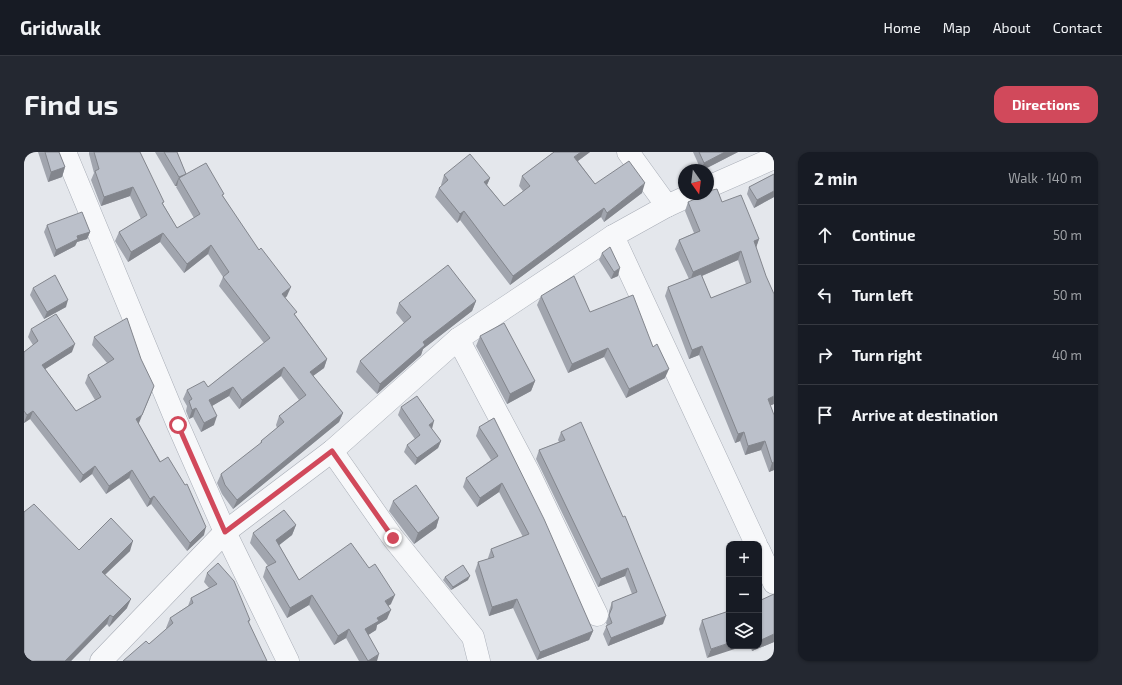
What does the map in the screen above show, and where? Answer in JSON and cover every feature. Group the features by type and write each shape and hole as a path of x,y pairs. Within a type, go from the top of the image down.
{"street":[{"path":"65,152 178,425 225,532 288,661"},
{"path":"628,152 667,206"},
{"path":"714,185 774,158"},
{"path":"101,661 225,532 332,451 458,339 613,236 680,200"},
{"path":"613,236 755,541"},
{"path":"458,339 529,473 597,615"},
{"path":"332,451 393,538 473,637 479,661"},
{"path":"762,557 774,583"}],"building":[{"path":"45,152 59,152 65,167 51,172"},
{"path":"94,152 140,152 164,202 162,203 177,228 200,214 179,178 206,163 224,194 222,195 259,250 261,248 291,287 282,294 297,312 294,314 327,359 310,372 343,413 237,500 225,485 221,474 262,442 261,441 284,422 279,416 306,395 284,367 242,400 233,387 209,400 217,416 204,423 196,408 192,410 189,401 192,399 187,390 204,381 208,387 270,338 223,277 229,272 211,245 187,264 163,233 131,252 119,232 147,215 133,187 104,197 95,171 99,169"},
{"path":"164,152 177,152 186,174 179,177"},
{"path":"554,152 581,152 574,157 595,184 629,161 645,183 607,213 604,208 513,276 464,211 460,214 439,188 448,180 444,175 470,154 490,178 484,182 504,206 530,186 522,176"},
{"path":"699,152 725,152 704,163"},
{"path":"774,174 774,191 757,200 749,187"},
{"path":"717,189 722,202 741,195 759,239 754,241 774,294 774,396 768,399 774,415 774,462 772,463 765,441 748,446 744,432 738,434 702,346 692,350 668,287 701,274 711,298 751,282 741,251 693,272 679,240 700,231 688,202 693,200 714,200 714,190"},
{"path":"82,212 90,232 77,236 78,239 56,250 47,225"},
{"path":"610,247 620,268 614,272 602,253"},
{"path":"448,265 476,301 423,342 425,345 380,384 360,361 411,317 399,303"},
{"path":"55,275 68,300 47,312 33,288"},
{"path":"574,276 590,312 633,295 653,347 657,344 669,369 629,389 608,348 572,364 541,296"},
{"path":"56,314 75,344 42,365 76,411 101,397 88,375 114,359 94,337 127,318 141,359 154,386 142,415 136,419 160,462 168,457 185,485 187,484 206,527 190,543 154,496 150,499 132,470 109,486 95,466 83,475 33,411 27,415 24,411 24,352 38,341 31,329"},
{"path":"504,323 535,381 510,394 480,336"},
{"path":"417,396 434,421 429,425 441,441 417,458 407,445 420,435 401,407"},
{"path":"494,418 544,519 593,631 540,652 517,599 492,607 478,562 494,557 491,549 529,534 502,483 480,498 466,478 498,456 479,427"},
{"path":"581,422 623,517 625,516 666,616 611,638 606,626 612,623 609,615 612,608 612,602 637,592 628,568 601,579 539,450 565,440 561,432"},
{"path":"416,485 439,518 418,533 393,501"},
{"path":"34,504 79,550 111,518 133,541 102,572 131,599 113,617 110,615 65,661 24,661 24,512"},
{"path":"284,510 296,525 276,540 299,580 351,543 369,568 375,564 395,595 385,601 391,610 377,618 379,621 365,629 379,654 368,661 349,629 338,636 312,595 290,608 266,567 276,562 253,533"},
{"path":"218,563 234,581 250,620 248,621 267,661 123,661 146,641 149,644 173,623 170,618 193,603 191,598 217,584 207,573"},
{"path":"463,565 470,576 453,587 445,577"},
{"path":"774,594 774,634 762,640 762,613 762,600"},
{"path":"726,612 726,644 711,649 702,620"}],"route":[{"path":"178,425 225,532 332,451 393,538"}]}
